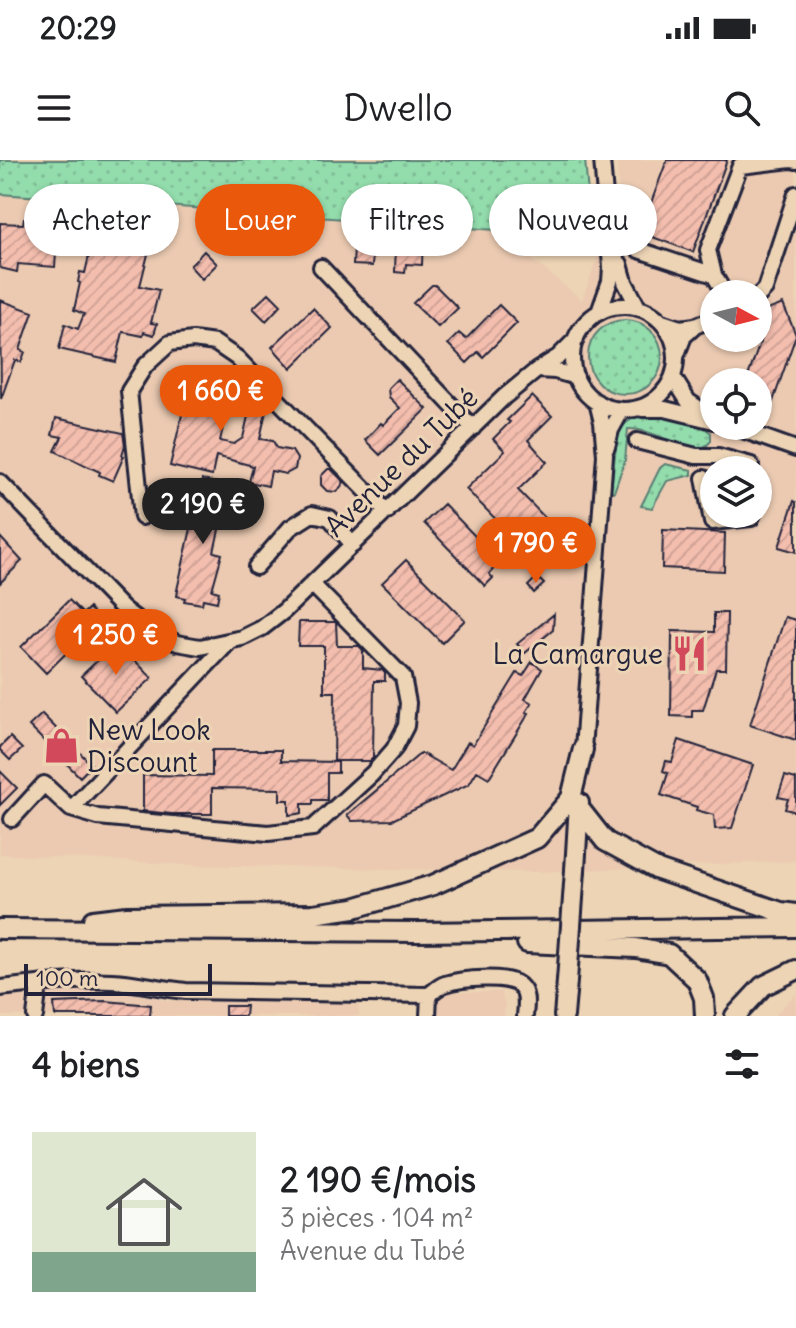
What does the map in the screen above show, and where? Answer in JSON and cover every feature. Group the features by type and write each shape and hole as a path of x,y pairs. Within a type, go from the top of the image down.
{"main road":[{"path":"564,1016 583,749"},
{"path":"537,838 571,798 583,749"},
{"path":"579,808 605,841 658,870 781,912 796,914"},
{"path":"22,929 127,916 313,914 354,908 433,885 537,838 568,834 578,841"},
{"path":"0,929 417,932 796,927"},
{"path":"417,932 473,942 636,948 669,954 697,980 704,998 705,1016"},
{"path":"735,1016 763,986 796,970"}],"street":[{"path":"602,160 604,184"},
{"path":"717,280 708,250 740,166 796,161"},
{"path":"768,280 796,194"},
{"path":"599,312 610,281 610,256"},
{"path":"613,256 620,264 638,307"},
{"path":"657,256 714,275"},
{"path":"321,267 473,428"},
{"path":"676,357 670,332 662,322 638,307 625,306 599,312 585,324 576,339 573,364 576,377 588,395 609,408 665,409 700,417"},
{"path":"662,322 680,328 700,324"},
{"path":"583,749 605,455 611,430 628,410 650,403 664,392 673,377 684,336 695,326"},
{"name":"Avenue du Tubé","path":"0,482 123,609 154,632 177,643 200,647 230,641 262,628 284,611 504,397 558,357 576,339"},
{"path":"142,517 129,391 145,366 170,343 193,340 215,343 237,358 387,512"},
{"path":"537,370 576,377"},
{"path":"673,377 688,401 700,410"},
{"path":"597,402 605,455"},
{"path":"771,440 796,449"},
{"path":"637,441 700,456"},
{"path":"256,567 290,528 312,514 330,518 353,545"},
{"path":"12,819 44,784 71,809 98,817 268,833 313,828 372,774 394,749 406,726 408,703 403,677 312,584"},
{"path":"71,809 230,641"},
{"path":"0,988 90,980 186,991 429,995 442,985 463,981 510,980 524,990 525,1016"},
{"path":"35,1016 39,985"},
{"path":"428,1016 429,995"}],"shaded area":[{"path":"617,160 796,160 796,861 538,872 191,865 0,854 0,194 24,196 24,256 179,256 179,207 195,208 195,256 325,256 325,218 341,219 341,256 473,256 473,228 489,229 489,256 528,256 582,300 598,256 657,256 657,184 618,184"},
{"path":"130,989 167,1001 359,1001 359,1016 0,1016 0,997 51,991"},
{"path":"443,992 501,992 504,1016 436,1016 436,1002"},
{"path":"796,994 796,1016 775,1016 780,1010"}],"green space":[{"path":"0,160 585,160 587,184 489,184 489,229 473,228 473,184 341,184 341,219 325,218 325,184 195,184 195,208 179,207 179,184 24,184 24,196 0,194"},
{"path":"625,320 639,323 651,331 659,343 662,357 659,371 651,383 639,391 625,394 611,391 599,383 591,371 588,357 591,343 599,331 611,323"},
{"path":"644,414 688,420 700,426 700,440 711,441 704,447 693,448 647,432 628,429 625,460 614,492 611,491 619,433 636,417"},
{"path":"665,464 692,470 692,475 667,481 652,508 641,506 660,468"}],"building":[{"path":"667,160 727,160 693,252 657,239 657,187"},
{"path":"24,218 24,256 56,256 55,267 18,264 17,272 0,268 0,223 23,224"},
{"path":"89,256 148,256 140,286 159,290 151,323 157,324 154,335 123,332 116,362 59,349 65,324 78,329 84,314 74,310 80,272 85,273"},
{"path":"199,256 209,256 217,264 202,279 190,266"},
{"path":"354,256 373,256 372,266 353,265"},
{"path":"396,256 422,256 422,265 406,264 405,273 395,272"},
{"path":"432,285 458,308 438,327 413,303"},
{"path":"269,293 281,305 266,321 253,308"},
{"path":"0,300 33,312 20,350 25,352 21,362 15,360 1,399"},
{"path":"783,304 796,335 772,404 772,368 751,368 757,352 772,352 772,308"},
{"path":"499,305 517,323 483,357 478,352 467,363 448,344 459,333 466,339"},
{"path":"313,308 332,328 291,368 272,347"},
{"path":"170,374 232,388 220,441 234,444 243,438 251,403 267,407 260,439 273,441 277,448 292,451 297,459 295,469 286,474 271,471 268,486 249,482 253,466 216,456 212,476 170,466 185,402 165,397"},
{"path":"397,379 427,409 380,455 365,440 400,408 389,397 388,388"},
{"path":"532,396 552,416 528,440 547,462 518,490 553,526 527,551 466,489 505,451 493,439"},
{"path":"56,418 123,433 124,456 113,481 55,451 62,437 52,435"},
{"path":"328,469 344,482 337,492 327,491 321,485 321,476"},
{"path":"202,480 229,485 214,552 222,554 212,590 219,592 217,602 203,599 202,604 184,601 185,598 177,596 177,590"},
{"path":"796,502 796,552 779,547"},
{"path":"444,504 500,562 489,574 493,578 485,586 424,523"},
{"path":"663,530 725,533 724,571 662,568"},
{"path":"0,537 22,561 0,583"},
{"path":"406,560 465,620 442,643 382,583"},
{"path":"537,577 544,584 534,593 528,586"},
{"path":"69,600 83,614 89,608 100,620 46,673 21,647"},
{"path":"714,613 727,613 726,669 716,669 703,710 692,710 692,717 671,716 672,631 714,632"},
{"path":"554,614 553,630 525,653 517,644"},
{"path":"785,617 796,620 796,740 750,725"},
{"path":"299,622 336,622 337,646 359,646 363,650 363,668 385,673 385,681 374,681 373,757 370,761 334,761 335,692 324,692 324,646 298,646"},
{"path":"117,642 152,678 116,712 81,676"},
{"path":"532,662 542,669 525,699 532,703 526,712 529,713 489,778 477,771 469,784 392,820 352,821 347,815 421,753 451,770 468,742 473,745 517,673 523,676"},
{"name":"New Look Discount","path":"42,714 92,765 80,777 29,726"},
{"path":"10,737 22,749 10,760 0,747"},
{"path":"679,740 753,765 732,828 715,829 714,815 661,795 668,773 663,771 666,761 672,762"},
{"path":"212,750 281,750 281,761 338,762 338,773 327,773 327,800 302,804 302,813 297,814 289,815 289,800 280,800 280,789 212,788 212,814 143,811 143,775 212,776"},
{"path":"0,771 17,788 0,805"},
{"path":"785,776 796,779 796,812 785,809 788,799 778,797"},
{"path":"105,1001 151,1005 150,1016 55,1016 54,1003"},
{"path":"225,1006 246,1006 245,1016 225,1016"}],"place":[{"name":"La Camargue","path":"689,654"},
{"name":"New Look Discount","path":"61,746"}]}
